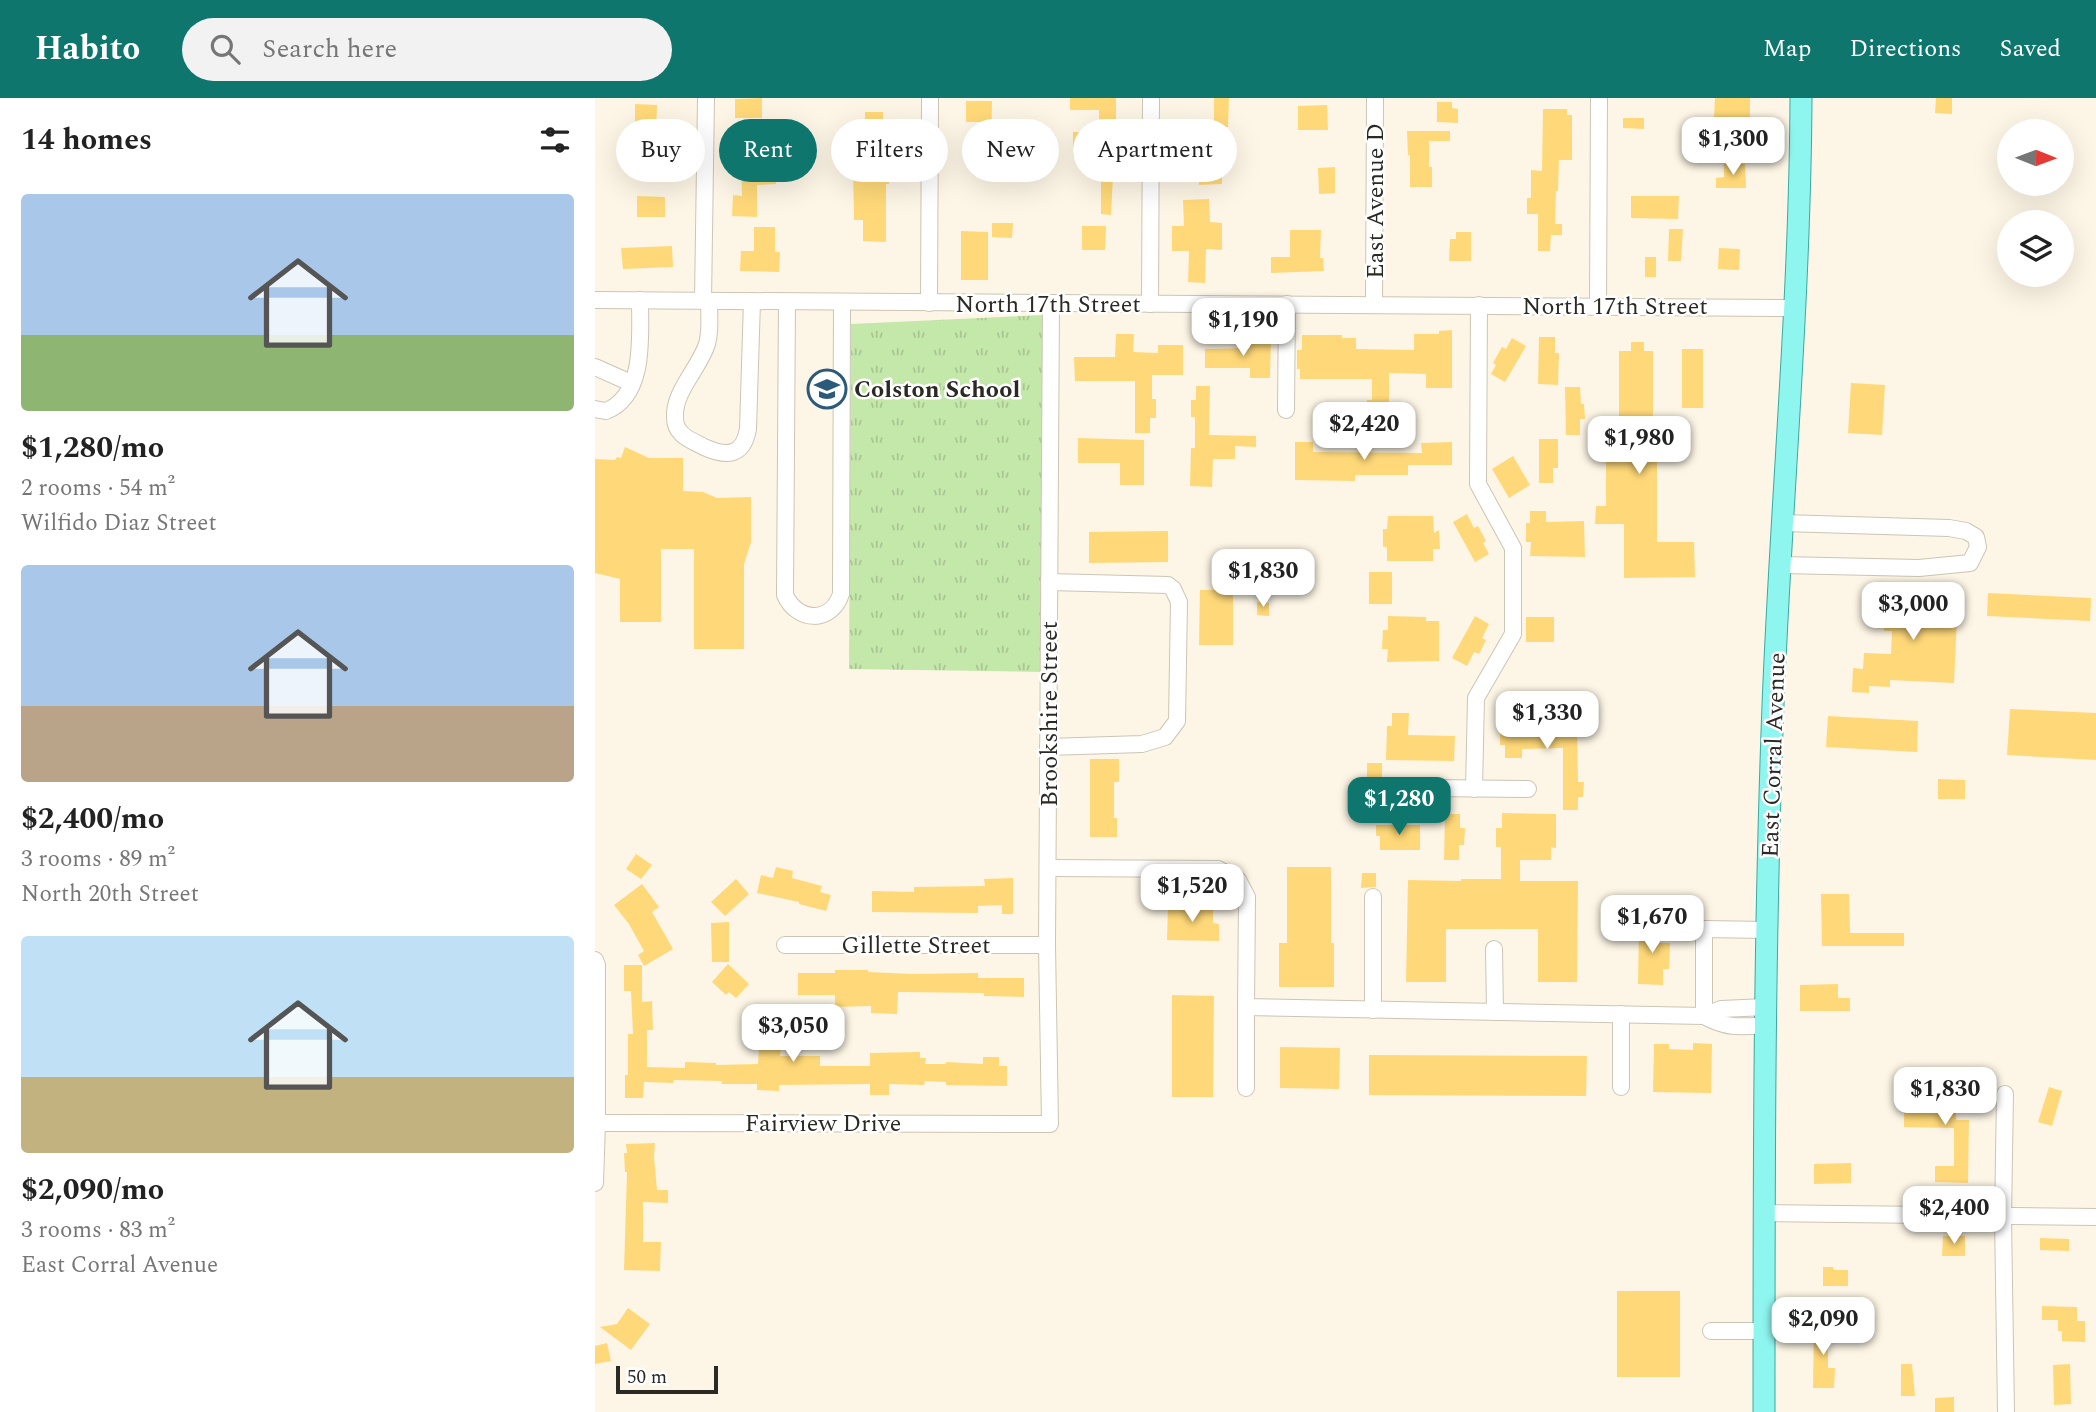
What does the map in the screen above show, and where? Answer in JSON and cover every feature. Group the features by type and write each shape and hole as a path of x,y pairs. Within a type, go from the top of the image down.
{"main road":[{"name":"East Corral Avenue","path":"1764,1412 1767,930 1773,703 1798,226 1801,98"}],"street":[{"path":"706,98 708,343 678,402 675,424 683,436 714,452 729,454 740,447 747,436 752,301"},
{"path":"929,303 930,98"},
{"path":"1150,304 1151,98"},
{"name":"East Avenue D","path":"1374,304 1375,98"},
{"path":"1598,305 1599,98"},
{"name":"North 17th Street","path":"595,300 1794,307"},
{"path":"595,409 606,411 619,405 631,383 640,358 640,300"},
{"path":"787,302 785,595 796,610 813,616 830,611 841,594 842,302"},
{"name":"Brookshire Street","path":"1050,1124 1047,945 1051,304"},
{"path":"1286,410 1287,304"},
{"path":"1474,789 1476,698 1513,634 1513,548 1478,485 1479,305"},
{"path":"595,367 631,383"},
{"path":"1781,565 1919,568 1970,563 1978,547 1976,537 1966,531 1949,528 1783,523"},
{"path":"1048,747 1142,744 1165,737 1177,721 1179,601 1168,585 1049,582"},
{"path":"1429,788 1528,789"},
{"path":"1048,868 1218,869 1238,880 1247,897 1245,1088"},
{"path":"1373,897 1373,1010"},
{"path":"1704,1016 1704,929 1767,930"},
{"name":"Gillette Street","path":"785,945 1047,945"},
{"path":"1494,949 1495,1012"},
{"path":"595,960 595,1183"},
{"path":"1246,1007 1704,1016 1719,1025 1740,1027 1766,1016"},
{"path":"1621,1014 1621,1087"},
{"path":"2005,1094 2003,1217 2006,1412"},
{"name":"Fairview Drive","path":"596,1123 1050,1124"},
{"path":"1765,1213 2096,1217"},
{"path":"1711,1331 1764,1331"}],"green space":[{"path":"1045,315 1043,672 849,669 851,324"}],"building":[{"path":"762,98 762,118 735,118 735,99"},
{"path":"1070,98 1116,98 1116,119 1099,119 1099,110 1070,110"},
{"path":"1214,98 1229,98 1228,119 1214,119"},
{"path":"1715,98 1750,98 1750,119 1714,118"},
{"path":"1936,98 1952,98 1952,114 1935,113"},
{"path":"966,101 992,101 992,119 966,119"},
{"path":"1437,102 1452,102 1452,108 1458,109 1458,123 1437,122"},
{"path":"635,104 657,105 656,119 635,119"},
{"path":"1327,105 1328,130 1298,130 1298,106"},
{"path":"1543,109 1567,109 1567,115 1572,115 1572,160 1559,160 1556,191 1555,224 1562,224 1562,235 1551,235 1550,251 1538,251 1538,214 1527,214 1527,198 1531,198 1531,170 1542,171"},
{"path":"865,112 883,112 883,119 865,119"},
{"path":"1623,118 1644,118 1644,129 1623,128"},
{"path":"1407,131 1450,131 1450,141 1429,141 1432,187 1410,187"},
{"path":"1724,164 1745,164 1746,188 1716,188 1716,178 1724,177"},
{"path":"1335,167 1335,193 1319,194 1318,168"},
{"path":"742,182 776,182 757,185 757,217 732,216 733,195 742,196"},
{"path":"853,182 889,182 886,184 886,242 863,241 863,220 854,220"},
{"path":"1101,182 1113,182 1111,215 1101,214"},
{"path":"1199,182 1222,182 1222,184 1199,185"},
{"path":"637,196 665,197 665,217 637,217"},
{"path":"1631,196 1679,196 1678,219 1631,218"},
{"path":"1209,199 1210,222 1222,223 1222,250 1206,249 1205,283 1188,282 1189,251 1172,251 1172,226 1184,226 1183,200"},
{"path":"992,223 1013,223 1012,238 992,237"},
{"path":"1082,226 1106,226 1105,250 1082,250"},
{"path":"754,227 775,227 775,252 780,252 779,272 740,271 741,251 754,251"},
{"path":"1669,229 1683,229 1681,261 1668,261"},
{"path":"1290,230 1321,230 1320,258 1323,258 1324,271 1271,273 1271,257 1290,257"},
{"path":"961,231 988,232 988,280 961,280"},
{"path":"1456,232 1471,232 1471,261 1449,261 1450,239 1456,239"},
{"path":"672,246 673,267 623,269 621,248"},
{"path":"1719,248 1740,249 1739,270 1718,269"},
{"path":"1645,257 1656,257 1656,277 1645,277"},
{"path":"1452,330 1452,388 1426,388 1426,374 1389,373 1389,432 1371,432 1371,418 1367,418 1367,400 1372,400 1372,379 1300,379 1300,369 1297,369 1297,350 1302,350 1302,335 1342,335 1342,338 1356,338 1356,349 1414,350 1414,334 1439,334 1439,331"},
{"path":"1116,334 1134,334 1133,352 1158,353 1158,345 1183,345 1183,375 1152,375 1152,399 1156,399 1156,418 1150,418 1150,433 1135,433 1135,381 1075,381 1074,357 1115,357"},
{"path":"1539,337 1555,337 1555,353 1559,353 1558,385 1538,384"},
{"path":"1512,338 1526,346 1505,382 1491,374 1496,365 1493,363 1502,347 1506,349"},
{"path":"1250,339 1271,339 1270,378 1250,378 1250,368 1205,368 1205,349 1250,348"},
{"path":"1631,342 1644,342 1644,351 1653,351 1653,423 1657,423 1657,542 1694,542 1695,577 1624,578 1624,524 1595,524 1596,506 1606,506 1606,422 1619,423 1619,351 1631,351"},
{"path":"1682,349 1703,349 1703,408 1682,408"},
{"path":"1851,383 1885,385 1882,435 1848,433"},
{"path":"1196,386 1210,386 1209,435 1256,436 1256,447 1235,446 1235,459 1213,459 1212,487 1190,486 1191,448 1195,448 1195,417 1191,417 1191,400 1196,400"},
{"path":"1565,387 1580,387 1585,419 1580,419 1580,435 1566,435"},
{"path":"1078,438 1144,440 1144,485 1120,485 1120,463 1078,463"},
{"path":"1539,439 1558,439 1558,468 1553,468 1553,483 1539,483"},
{"path":"1295,442 1313,442 1313,452 1422,453 1421,443 1452,442 1452,465 1408,465 1408,475 1355,475 1355,481 1295,480"},
{"path":"625,447 649,458 683,458 683,491 703,492 717,498 751,497 751,542 744,564 744,649 694,649 694,549 661,549 661,622 620,622 620,579 595,573 595,459 621,458"},
{"path":"1513,456 1530,485 1509,498 1492,469"},
{"path":"1530,511 1546,511 1546,522 1584,521 1585,557 1530,556 1531,542 1526,542 1526,523 1530,523"},
{"path":"1467,514 1474,528 1478,526 1489,554 1475,562 1453,522"},
{"path":"1388,516 1433,516 1434,533 1439,530 1440,549 1433,549 1433,561 1387,561 1387,547 1383,547 1383,529 1387,529"},
{"path":"1168,531 1168,562 1089,563 1089,532"},
{"path":"1369,572 1392,572 1392,604 1369,604"},
{"path":"1200,590 1233,590 1233,645 1199,645"},
{"path":"1886,590 1927,592 1927,596 1958,598 1954,683 1890,680 1890,687 1869,686 1869,693 1852,692 1853,668 1863,669 1864,653 1891,654 1892,631 1884,631"},
{"path":"1988,593 2091,598 2090,621 1987,616"},
{"path":"1257,602 1269,603 1269,616 1257,615"},
{"path":"1388,616 1426,617 1426,621 1439,621 1439,661 1387,662 1388,649 1382,649 1383,630 1388,630"},
{"path":"1475,616 1489,624 1482,638 1486,640 1479,654 1474,652 1467,666 1452,658"},
{"path":"1526,617 1554,617 1554,642 1526,642"},
{"path":"2010,709 2096,713 2096,760 2007,755"},
{"path":"1392,713 1409,713 1408,735 1455,736 1454,761 1386,760 1387,726 1392,726"},
{"path":"1506,715 1522,715 1522,726 1577,726 1578,782 1584,782 1583,797 1578,797 1578,810 1563,810 1563,748 1522,749 1522,758 1505,758 1505,745 1500,745 1500,728 1506,728"},
{"path":"1828,716 1918,721 1917,752 1826,747"},
{"path":"1090,759 1119,759 1119,782 1114,782 1117,837 1090,837"},
{"path":"1367,763 1382,763 1382,809 1366,809 1366,796 1361,796 1362,778 1367,779"},
{"path":"1938,779 1965,780 1965,799 1938,799"},
{"path":"1502,813 1556,814 1556,848 1551,847 1551,860 1520,860 1520,881 1578,881 1577,982 1538,982 1538,929 1446,929 1446,982 1406,982 1408,880 1501,879 1501,847 1496,847 1496,828 1502,828"},
{"path":"1445,814 1460,814 1460,828 1465,828 1464,845 1459,845 1459,860 1444,860"},
{"path":"1376,825 1420,825 1420,850 1380,850 1380,836 1376,836"},
{"path":"636,854 652,865 641,879 626,869"},
{"path":"776,867 793,871 792,878 822,886 820,892 831,895 826,911 757,893 761,875 773,878"},
{"path":"1287,867 1331,867 1334,987 1279,987 1279,943 1287,943"},
{"path":"1362,873 1376,873 1376,887 1361,888"},
{"path":"1013,878 1013,914 1002,914 1002,905 978,906 978,913 872,912 872,891 914,892 914,887 985,886 984,879"},
{"path":"736,879 749,894 725,916 711,902"},
{"path":"642,884 659,907 652,912 673,949 644,966 638,955 644,951 629,924 614,905"},
{"path":"1821,894 1849,894 1850,933 1904,933 1904,946 1822,946"},
{"path":"1168,906 1213,907 1213,923 1219,924 1219,941 1167,940"},
{"path":"729,922 729,962 712,962 711,923"},
{"path":"1639,924 1660,924 1660,943 1670,943 1669,969 1663,969 1663,985 1638,984"},
{"path":"728,964 749,984 736,998 729,992 726,995 712,982"},
{"path":"624,965 642,965 642,1002 652,1001 653,1030 647,1030 647,1067 685,1068 685,1062 716,1065 758,1064 759,1049 781,1050 780,1056 820,1056 820,1066 870,1066 870,1053 920,1052 920,1058 926,1058 925,1064 983,1064 983,1057 999,1057 999,1066 1007,1066 1007,1086 946,1085 946,1082 925,1081 924,1085 889,1084 889,1095 870,1095 870,1084 779,1085 779,1091 757,1090 757,1084 674,1080 673,1083 644,1082 643,1098 625,1098 628,1034 633,1034 631,991 624,991"},
{"path":"835,970 912,974 978,973 978,978 1024,978 1024,997 984,996 984,993 898,992 897,1014 871,1013 871,1006 835,1007 835,995 798,995 798,973 835,973"},
{"path":"1838,984 1838,998 1850,998 1850,1011 1800,1011 1800,985"},
{"path":"1172,995 1214,996 1213,1097 1172,1097"},
{"path":"1693,1043 1712,1044 1711,1093 1653,1092 1654,1044 1669,1044 1669,1049 1693,1050"},
{"path":"1280,1047 1340,1048 1339,1089 1280,1088"},
{"path":"1369,1055 1587,1056 1586,1096 1369,1095"},
{"path":"1940,1069 1954,1069 1954,1078 1960,1078 1960,1092 1956,1092 1956,1120 1969,1120 1968,1183 1935,1182 1935,1166 1954,1166 1954,1128 1904,1127 1904,1107 1940,1107"},
{"path":"2049,1087 2062,1091 2052,1126 2038,1122"},
{"path":"655,1143 657,1190 668,1190 668,1203 643,1202 643,1242 661,1242 660,1271 624,1270 626,1144"},
{"path":"1851,1163 1851,1183 1814,1184 1814,1164"},
{"path":"1943,1236 1965,1236 1965,1256 1942,1256"},
{"path":"2040,1238 2069,1239 2069,1251 2040,1250"},
{"path":"1823,1267 1848,1270 1848,1286 1823,1286"},
{"path":"1617,1291 1680,1291 1680,1377 1617,1377"},
{"path":"2042,1306 2077,1307 2077,1321 2085,1321 2085,1342 2062,1341 2058,1320 2042,1320"},
{"path":"628,1308 650,1324 631,1350 600,1327 617,1324"},
{"path":"1814,1324 1832,1324 1832,1342 1828,1342 1828,1368 1835,1368 1834,1388 1813,1388"},
{"path":"607,1343 611,1361 595,1364 595,1346"},
{"path":"1901,1364 1912,1364 1915,1396 1901,1396"},
{"path":"2070,1364 2071,1404 2054,1405 2053,1365"},
{"path":"1954,1397 1954,1412 1935,1412 1935,1398"}],"place":[{"name":"Colston School","path":"827,389"}]}
